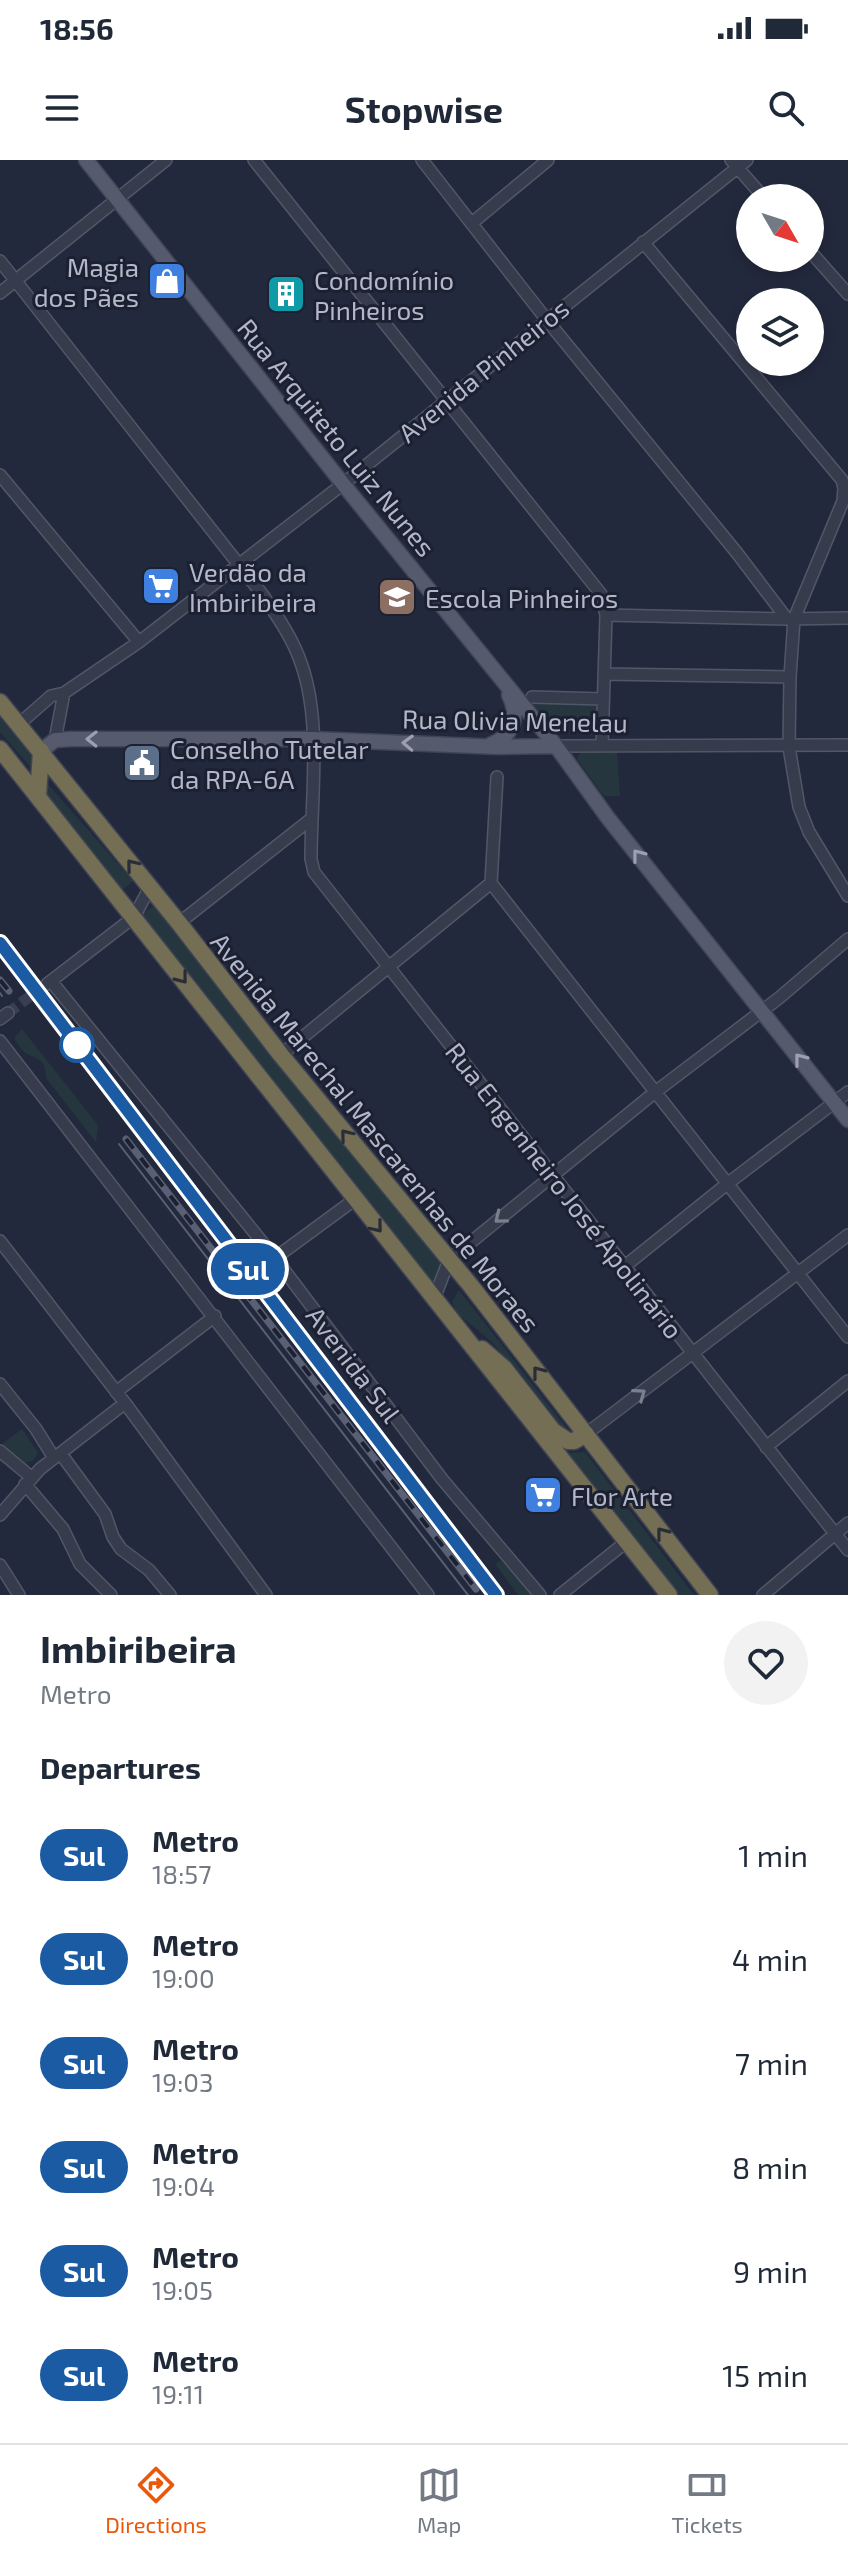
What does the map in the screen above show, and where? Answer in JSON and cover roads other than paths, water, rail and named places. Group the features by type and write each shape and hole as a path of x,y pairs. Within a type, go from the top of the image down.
{"highway":[{"name":"Avenida Marechal Mascarenhas de Moraes","path":"0,702 449,1260 710,1595"},
{"name":"Avenida Marechal Mascarenhas de Moraes","path":"0,749 669,1595"},
{"path":"38,797 41,751"},
{"path":"462,1334 504,1368 553,1431 562,1438 574,1441 586,1434"}],"main road":[{"name":"Rua Arquiteto Luiz Nunes","path":"86,160 556,746 608,818 848,1120"},
{"path":"486,746 505,738 515,719 512,702 501,681"},
{"name":"Rua Olivia Menelau","path":"55,740 312,739 556,746"},
{"path":"41,751 55,740"}],"street":[{"path":"0,293 166,160"},
{"path":"254,160 601,594 606,615 602,746"},
{"path":"422,160 546,319 790,619"},
{"path":"472,223 548,160"},
{"path":"739,163 754,184"},
{"name":"Avenida Pinheiros","path":"18,725 51,696 64,693 139,642 343,484 739,163"},
{"path":"643,242 842,480 843,501 790,619 789,747 799,807 809,832 848,896"},
{"name":"Rua Engenheiro José Apolinário","path":"0,261 286,630 308,684 312,739 311,859 314,872 848,1550"},
{"path":"824,267 848,294"},
{"path":"0,475 139,642"},
{"path":"606,615 848,618"},
{"path":"604,674 790,677"},
{"path":"55,740 64,693"},
{"path":"532,697 603,699"},
{"name":"Rua Olivia Menelau","path":"556,746 848,745"},
{"path":"497,777 491,883 848,1337"},
{"path":"179,923 311,819"},
{"path":"281,1055 491,883"},
{"path":"134,917 150,887"},
{"name":"Avenida Sul","path":"134,917 48,982 275,1258 442,1479 540,1595"},
{"path":"434,1299 449,1260 848,939"},
{"path":"0,1041 428,1595"},
{"path":"625,1266 848,1092"},
{"path":"275,1258 354,1200"},
{"path":"586,1434 848,1235"},
{"path":"0,1241 125,1403 266,1595"},
{"path":"116,1392 215,1316"},
{"path":"766,1447 848,1381"},
{"path":"0,1384 105,1514 121,1549 149,1570 170,1595"},
{"path":"0,1515 28,1481 125,1403"},
{"path":"0,1451 28,1481 63,1529 80,1564 111,1595"},
{"path":"0,1521 0,1529"},
{"path":"763,1595 848,1523"},
{"path":"560,1595 626,1542"},
{"path":"0,1565 19,1595"}],"tunnel":[{"path":"8,1013 46,984"}],"tram line":[{"path":"119,1144 468,1595"}],"railway":[{"path":"0,943 26,978"},
{"path":"0,980 9,991"},
{"path":"139,1128 496,1595"},
{"path":"126,1139 476,1589"}],"metro line":[{"name":"Sul","path":"0,943 496,1595"}],"place":[{"name":"Magia dos Pães","path":"167,281"},
{"name":"Condomínio Pinheiros","path":"286,294"},
{"name":"Verdão da Imbiribeira","path":"161,586"},
{"name":"Escola Pinheiros","path":"397,597"},
{"name":"Conselho Tutelar da RPA-6A","path":"142,763"},
{"name":"Flor Arte","path":"543,1495"}]}
